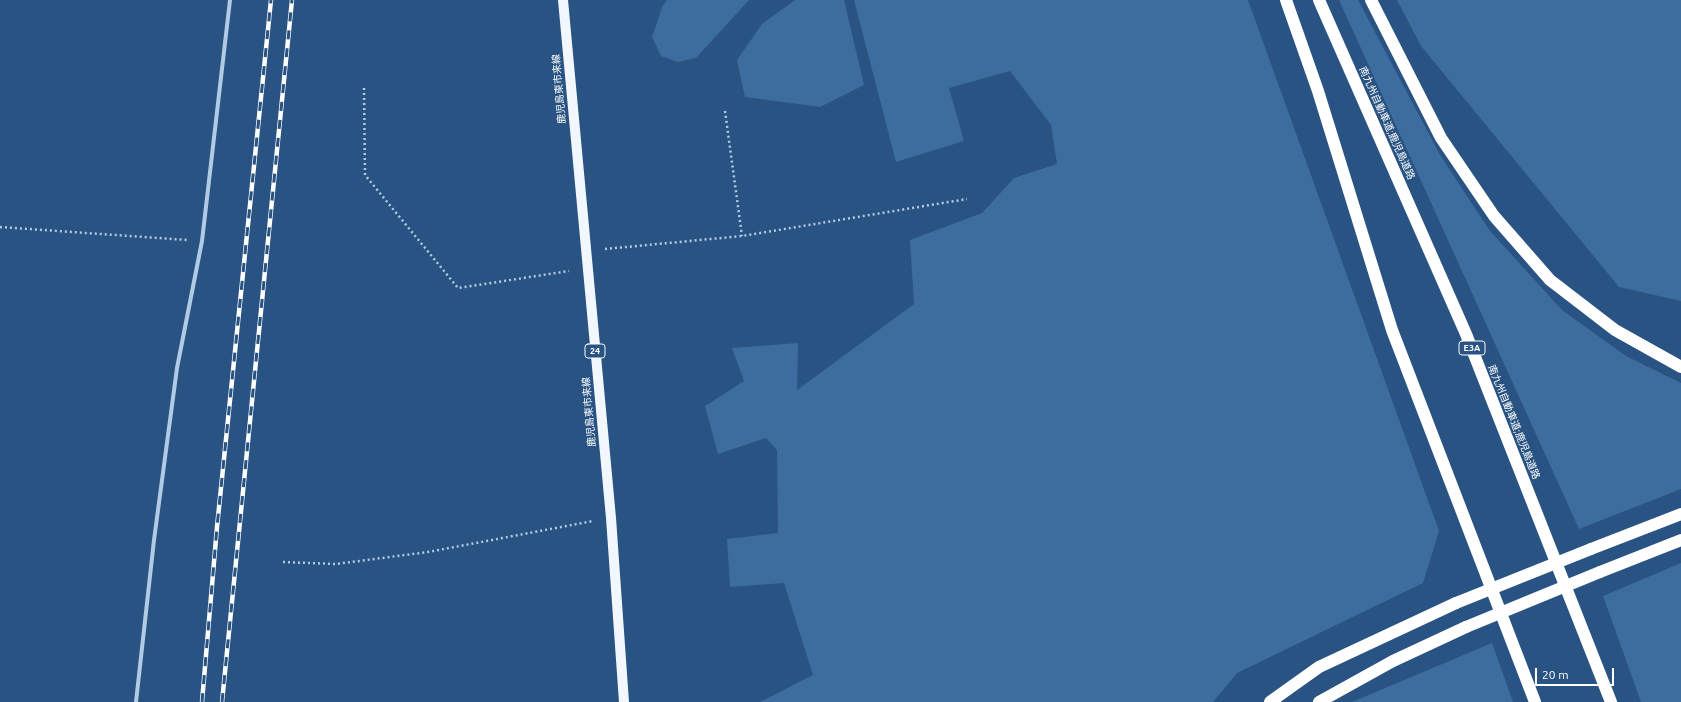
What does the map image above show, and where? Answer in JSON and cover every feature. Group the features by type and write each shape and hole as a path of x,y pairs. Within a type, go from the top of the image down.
{"highway":[{"path":"1286,0 1318,91 1392,330 1535,702"},
{"name":"南九州自動車道;鹿児島道路","path":"1319,0 1466,334 1611,702"},
{"path":"1371,0 1441,138 1494,216 1550,280 1615,330 1681,367"},
{"path":"1270,702 1319,667 1456,603 1681,514"},
{"path":"1319,702 1392,661 1466,627 1681,540"}],"main road":[{"name":"鹿児島東市来線","path":"563,0 611,518 624,702"}],"street":[{"path":"136,702 154,540 177,368 202,241 230,0"}],"path":[{"path":"364,88 365,175 458,288 588,268"},
{"path":"725,111 742,236"},
{"path":"586,251 742,236 967,199"},
{"path":"0,227 202,241"},
{"path":"283,562 336,564 428,552 611,518"}],"shaded area":[{"path":"667,0 749,0 696,58 678,62 661,56 652,37 663,5"},
{"path":"795,0 844,0 864,85 820,107 745,97 737,60 762,24"},
{"path":"854,0 1248,0 1439,531 1423,583 1237,673 1213,702 760,702 813,675 784,583 730,587 727,539 778,533 777,450 766,438 718,454 705,406 744,381 732,348 798,343 797,390 914,304 910,240 982,213 1014,178 1057,164 1051,125 1010,71 949,88 964,141 896,162"},
{"path":"1339,0 1358,0 1440,155 1490,231 1562,310 1626,356 1681,383 1681,489 1579,529"},
{"path":"1397,0 1681,0 1681,301 1619,287 1421,46"},
{"path":"1681,563 1681,702 1641,702 1603,596"},
{"path":"1492,643 1513,702 1352,702"}],"railway":[{"path":"202,702 217,527 271,0"},
{"path":"222,702 292,0"}]}
